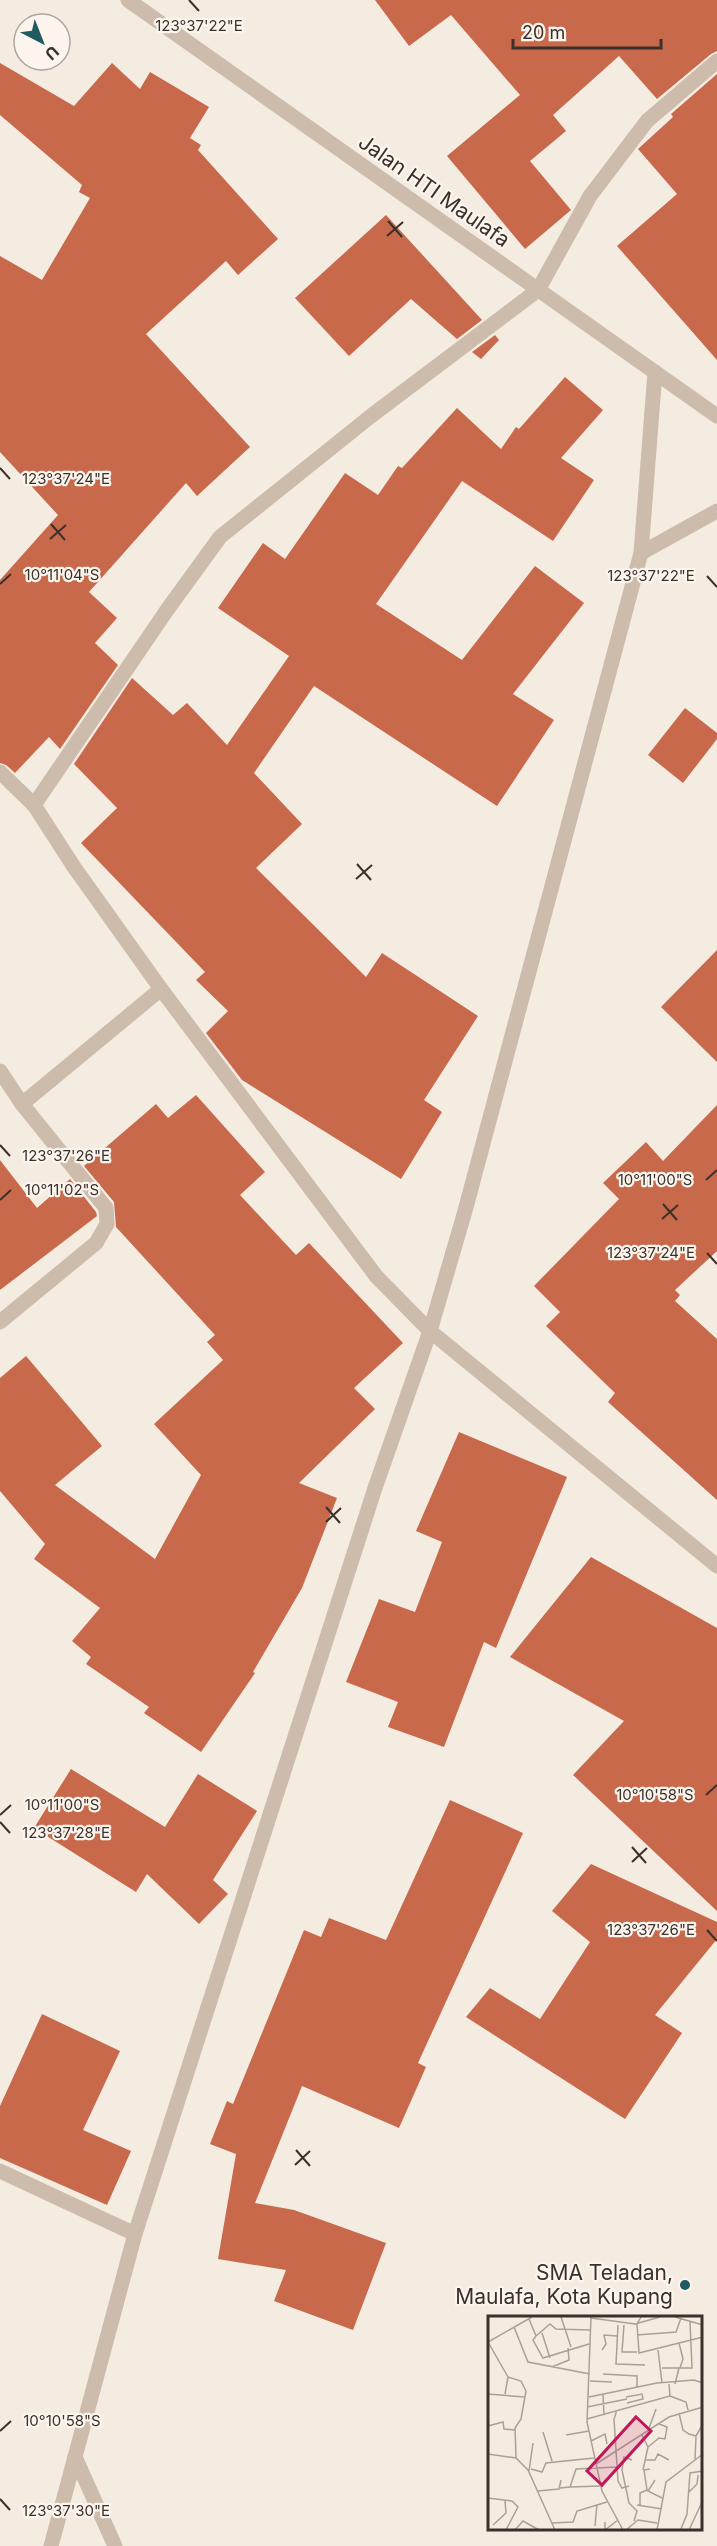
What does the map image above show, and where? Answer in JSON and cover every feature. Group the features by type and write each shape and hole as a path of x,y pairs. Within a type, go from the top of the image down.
{"street":[{"name":"Jalan HTI Maulafa","path":"128,0 717,416"},
{"path":"34,805 219,537 371,416 538,290 590,196 646,121 717,61"},
{"path":"51,2546 135,2234 375,1488 430,1331 471,1188 641,553 655,372"},
{"path":"641,553 717,511"},
{"path":"0,772 34,805 74,867 161,989 376,1276 430,1331 717,1566"},
{"path":"22,1104 161,989"},
{"path":"0,1071 22,1104 106,1208 107,1224 96,1243 0,1322"},
{"path":"0,2171 135,2234"},
{"path":"75,2457 116,2546"}],"building":[{"path":"375,0 717,0 717,51 657,99 619,56 553,115 566,131 530,161 571,210 525,249 447,156 520,95 451,15 409,46"},
{"path":"0,63 74,106 112,63 140,89 150,72 209,107 190,138 201,145 198,150 278,239 238,275 226,261 146,334 250,447 197,496 186,483 89,592 117,618 95,643 118,665 60,749 49,737 15,773 0,763 0,580 58,515 0,452 0,256 42,280 90,198 79,192 82,185 0,115"},
{"path":"717,74 717,360 617,246 677,194 638,149 673,117 671,114"},
{"path":"386,215 482,320 457,339 411,299 349,356 295,298"},
{"path":"495,335 499,340 481,359 472,352"},
{"path":"565,377 603,410 561,458 594,480 553,541 462,481 376,604 462,660 535,566 584,603 513,694 554,720 497,806 314,686 254,773 302,824 256,868 366,977 382,953 478,1016 424,1100 442,1112 401,1179 242,1080 206,1033 228,1011 196,980 205,972 81,843 117,808 74,764 132,678 173,715 187,703 227,745 289,656 218,608 263,543 285,559 345,473 378,495 398,466 402,468 457,408 501,449 516,427 519,429"},
{"path":"685,708 717,733 717,739 683,783 648,755"},
{"path":"717,950 717,1062 661,1007"},
{"path":"196,1095 265,1172 240,1195 296,1255 309,1243 403,1343 354,1388 375,1409 299,1483 337,1498 302,1588 253,1672 255,1673 201,1752 144,1713 149,1707 86,1664 91,1657 72,1641 100,1608 34,1559 45,1544 0,1491 0,1378 26,1356 102,1446 55,1485 155,1559 201,1475 154,1424 223,1360 207,1342 215,1335 116,1227 114,1202 84,1166 156,1104 168,1118"},
{"path":"717,1105 717,1251 675,1290 680,1295 675,1301 717,1339 717,1500 608,1402 615,1393 546,1326 560,1312 534,1286 619,1199 603,1183 646,1142 663,1161"},
{"path":"0,1160 37,1208 70,1179 97,1216 0,1290"},
{"path":"459,1432 567,1477 496,1648 484,1642 444,1747 388,1727 398,1702 346,1682 379,1599 415,1612 442,1542 416,1531"},
{"path":"591,1557 717,1628 717,1911 573,1775 624,1721 510,1657"},
{"path":"71,1769 165,1827 198,1774 257,1811 213,1880 228,1894 199,1924 147,1874 136,1892 34,1828"},
{"path":"450,1800 523,1833 418,2063 426,2067 399,2128 302,2086 255,2203 294,2210 386,2243 353,2330 274,2301 286,2270 218,2259 236,2154 210,2144 227,2101 233,2104 304,1930 321,1937 329,1918 386,1940"},
{"path":"591,1864 717,1922 717,1939 655,2015 682,2033 625,2119 466,2017 490,1988 540,2019 590,1942 552,1911"},
{"path":"42,2014 120,2051 83,2130 131,2151 107,2205 0,2158 0,2106"}],"place":[{"name":"SMA Teladan, Maulafa, Kota Kupang","path":"685,2285"}]}
